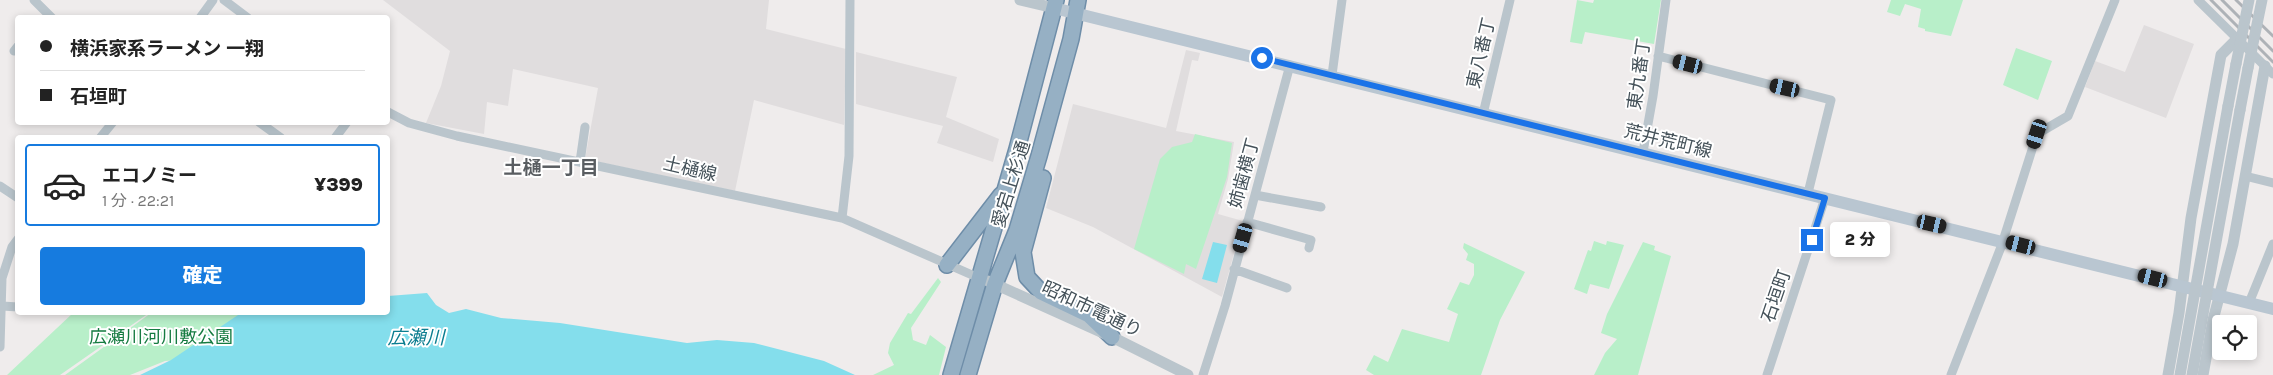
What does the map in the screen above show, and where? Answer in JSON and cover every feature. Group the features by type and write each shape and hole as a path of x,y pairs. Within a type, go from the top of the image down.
{"highway":[{"name":"愛宕上杉通","path":"952,375 1005,190 1055,4"},
{"name":"愛宕上杉通","path":"968,375 995,284 1017,230 1071,39 1077,6"},
{"path":"1071,39 1074,45 1070,77 1025,245 1023,261 1027,277 1041,292 1089,315 1112,338"},
{"path":"948,265 1005,190"}],"main road":[{"name":"荒井荒町線","path":"1055,4 1077,6 1290,65 1483,114 2273,309"}],"street":[{"path":"34,0 47,15"},
{"path":"202,15 213,0"},
{"path":"224,0 244,15"},
{"path":"842,218 849,156 850,0"},
{"path":"1020,0 1055,4"},
{"path":"1332,75 1342,0"},
{"name":"東八番丁","path":"1483,114 1510,0"},
{"name":"東九番丁","path":"1643,152 1666,0"},
{"path":"1951,375 2003,241 2037,134 2068,116 2115,0"},
{"path":"2198,0 2269,70 2221,295 2215,315"},
{"path":"2180,375 2249,0"},
{"path":"2192,375 2262,0"},
{"path":"2168,375 2179,313 2191,218 2221,55 2238,38"},
{"path":"1658,56 1831,100 1808,193"},
{"name":"姉歯横丁","path":"1203,375 1290,65"},
{"name":"土樋線","path":"390,113 409,123 449,134 842,218 979,278"},
{"path":"263,125 277,135"},
{"path":"580,162 585,127"},
{"path":"2245,176 2273,182"},
{"path":"0,186 15,196"},
{"path":"1255,195 1321,207"},
{"name":"石垣町","path":"1767,375 1825,198"},
{"path":"1247,222 1312,240 1309,248"},
{"path":"0,347 1,278 15,243"},
{"path":"2248,303 2273,244"},
{"path":"1234,269 1287,288"},
{"name":"昭和市電通り","path":"979,278 1112,338 1188,375"},
{"path":"2,306 15,307"},
{"path":"2179,313 2212,320"},
{"path":"2203,375 2212,326"}],"shaded area":[{"path":"383,0 769,0 766,29 846,49 844,125 754,100 735,191 585,159 598,88 513,69 508,106 487,102 484,134 426,123 441,86 450,51"},
{"path":"2144,25 2194,44 2166,118 2085,87 2095,61 2125,72"},
{"path":"1186,50 1200,53 1198,61 1192,60 1176,131 1234,142 1228,179 1218,214 1243,221 1222,297 1093,227 1046,208 1073,104 1166,128"},
{"path":"856,52 957,77 946,117 999,139 993,162 937,143 943,126 856,104"}],"green space":[{"path":"1577,0 1593,3 1594,0 1661,0 1654,44 1585,32 1582,44 1570,42"},
{"path":"1891,0 1963,0 1951,36 1925,31 1925,29 1918,27 1921,9 1905,4 1900,16 1887,12"},
{"path":"2016,48 2052,61 2038,100 2003,85"},
{"path":"1195,134 1232,143 1227,177 1196,269 1186,264 1184,274 1134,249 1160,159 1172,147 1192,142"},
{"path":"1594,241 1606,245 1607,241 1624,245 1609,289 1590,284 1587,294 1574,289 1588,250 1591,251"},
{"path":"1643,242 1655,246 1654,250 1671,256 1638,375 1594,375 1605,353 1617,339 1601,333 1607,314"},
{"path":"1464,243 1525,272 1500,320 1481,375 1374,375 1366,370 1374,355 1388,362 1402,329 1449,342 1458,314 1447,309 1460,282 1469,285 1474,275 1474,264 1466,260 1468,254 1463,248"},
{"path":"938,278 941,282 911,328 913,340 926,345 930,335 946,347 939,375 873,375 894,365 888,353 890,343 908,313 911,314"},
{"path":"71,315 146,315 60,375 7,375"},
{"name":"広瀬川河川敷公園","path":"148,315 243,315 265,321 191,359 165,361 130,375 65,375"}],"water":[{"path":"1213,242 1227,245 1217,283 1202,279"},
{"name":"広瀬川","path":"427,293 436,305 449,313 466,309 501,318 560,323 687,343 717,340 754,343 824,361 855,375 140,375 171,360 238,315 390,315 390,296"}],"railway":[{"path":"2211,0 2273,62"},
{"path":"2222,0 2273,51"},
{"path":"2236,0 2273,36"}],"district":[{"name":"土樋一丁目","path":"551,168"}],"route":[{"path":"1262,58 1825,198 1812,240"}]}
